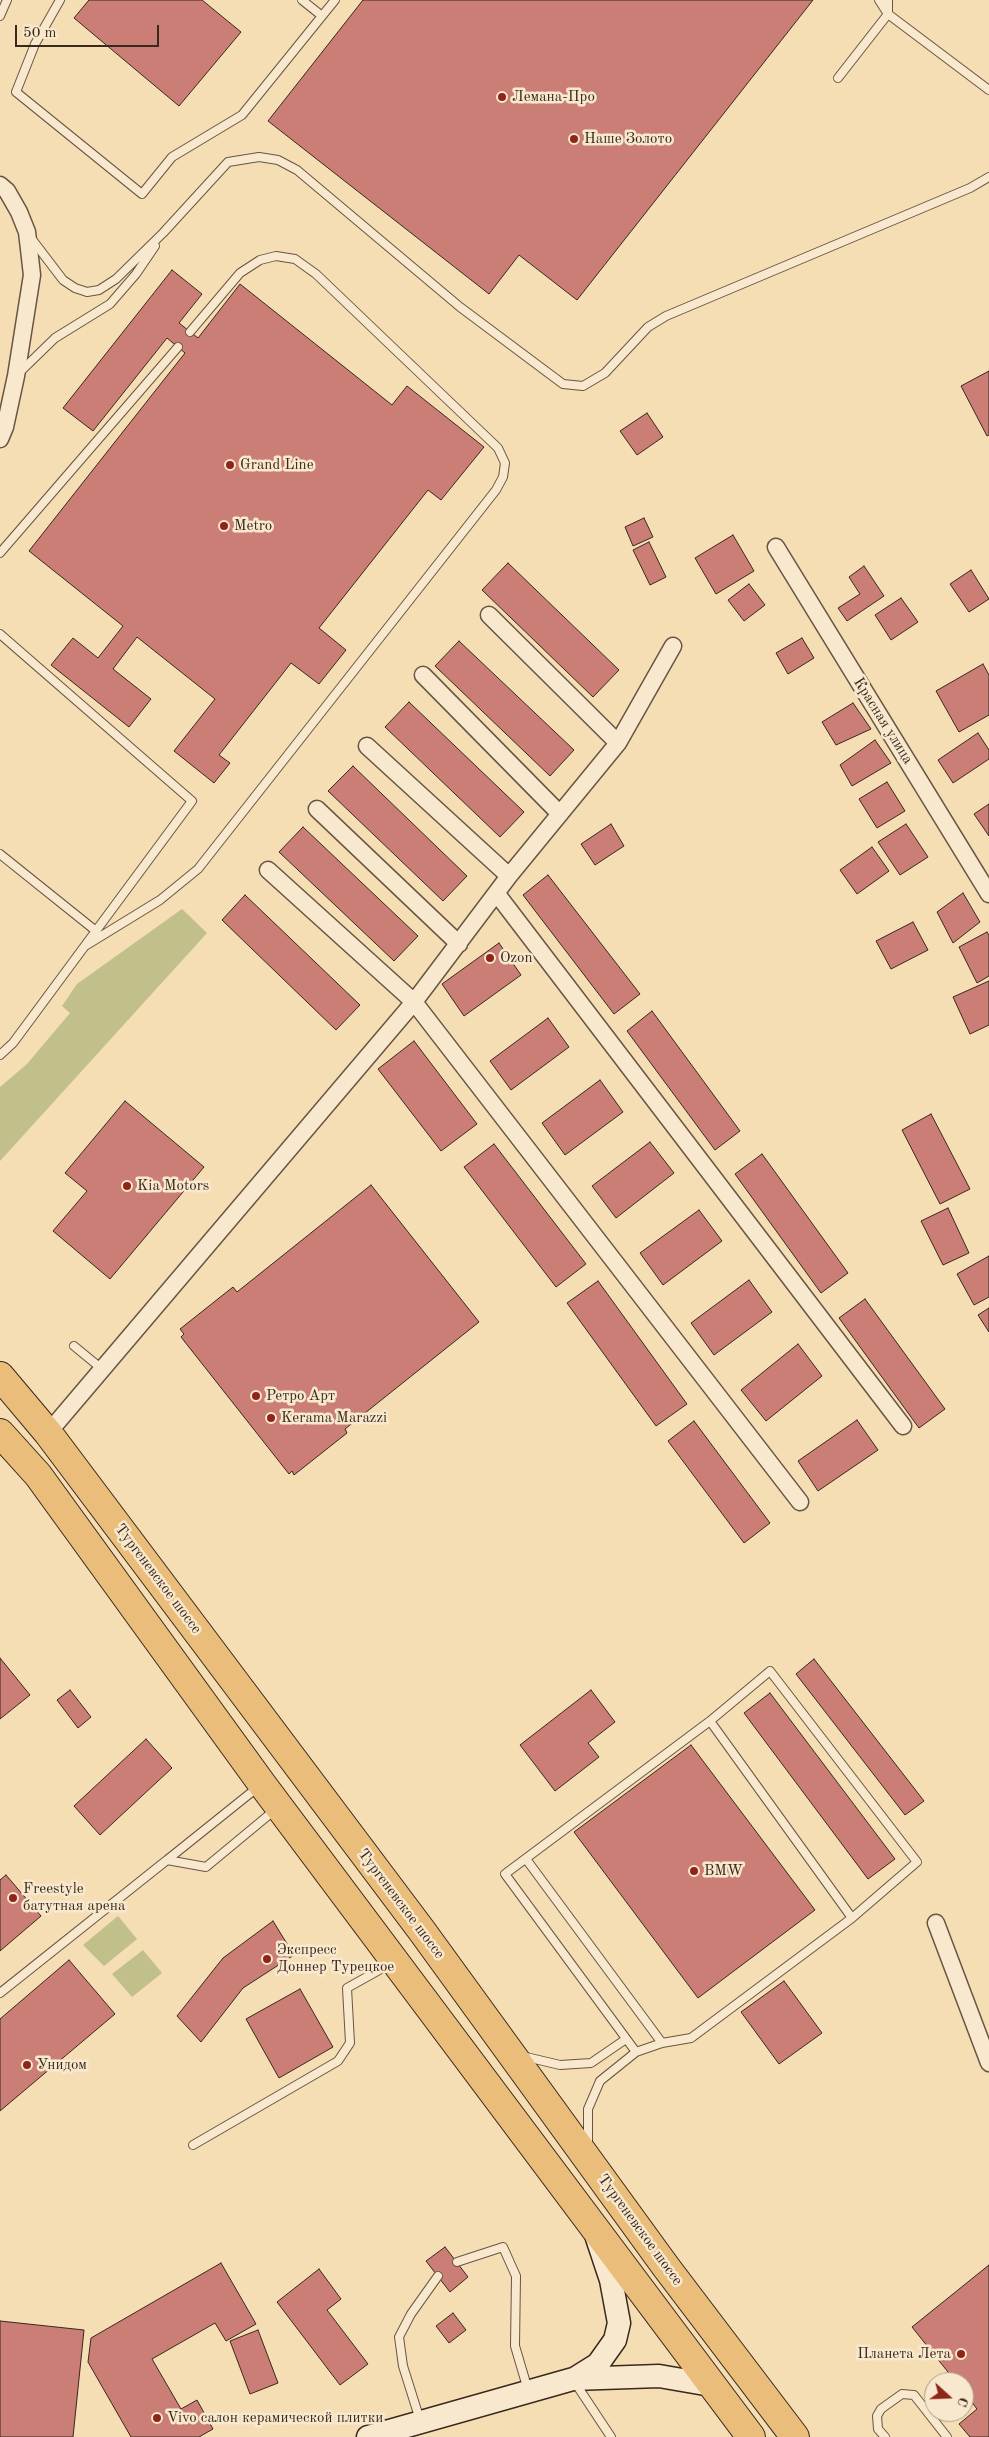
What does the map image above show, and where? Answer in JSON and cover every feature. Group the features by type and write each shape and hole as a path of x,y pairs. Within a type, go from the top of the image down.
{"highway":[{"name":"Тургеневское шоссе","path":"0,1376 48,1433 500,2038 666,2267 795,2437"},
{"path":"0,1433 38,1475 262,1784 396,1960 594,2229 751,2437"}],"street":[{"path":"0,185 19,212 26,232 32,275 16,376 5,427 0,439"},
{"name":"Красная улица","path":"776,547 989,894"},
{"path":"489,615 618,743"},
{"path":"48,1433 414,1002 510,876 618,743 673,646"},
{"path":"423,675 560,814"},
{"path":"367,746 510,876"},
{"path":"316,809 459,944"},
{"path":"268,870 414,1002 800,1502"},
{"path":"497,894 903,1426"},
{"path":"936,1923 989,2063"},
{"path":"573,2380 598,2364 615,2340 619,2323 611,2280 594,2229"},
{"path":"368,2437 573,2380 659,2376 712,2384"}],"lane":[{"path":"0,16 7,0"},
{"path":"60,0 35,44 16,92 142,194 172,157 242,115 335,0"},
{"path":"302,0 322,16"},
{"path":"879,0 888,14 989,90"},
{"path":"838,78 888,14 888,0"},
{"path":"26,232 63,280 75,288 88,292 99,290 116,279 228,162 259,157 278,160 296,170 460,307 563,384 583,386 605,373 648,327 666,316 970,188 989,177"},
{"path":"16,376 55,338 110,304 136,274 162,233"},
{"path":"85,946 160,900 198,870 490,498 503,477 505,464 498,448 316,274 295,259 276,256 260,260 240,273 190,332"},
{"path":"0,552 178,347"},
{"path":"0,634 192,801 14,1043 0,1055"},
{"path":"0,854 96,931"},
{"path":"74,1346 102,1369"},
{"path":"589,2160 588,2110 600,2081 636,2052 662,2043 691,2038 852,1918 917,1862 770,1671 710,1720 505,1874 636,2052"},
{"path":"710,1720 852,1918"},
{"path":"0,1993 262,1784"},
{"path":"167,1860 206,1868 279,1806"},
{"path":"526,1859 662,2043"},
{"path":"193,2145 338,2061 350,2043 347,1988 396,1960"},
{"path":"500,2038 521,2056 560,2066 591,2063 626,2039"},
{"path":"457,2262 503,2247 516,2276 515,2346 529,2392"},
{"path":"421,2421 402,2366 399,2338 411,2314 438,2276"},
{"path":"573,2380 611,2437"},
{"path":"885,2437 878,2429 877,2416 881,2409 902,2394 914,2395 947,2437"}],"shaded area":[{"path":"182,909 207,933 0,1161 0,1087 27,1064 70,1013 62,1006 77,984"},
{"path":"118,1916 137,1939 104,1966 83,1945"},
{"path":"143,1950 162,1973 132,1997 112,1974"}],"building":[{"path":"89,0 202,0 241,32 179,106 74,18"},
{"path":"363,0 813,0 577,300 519,255 489,294 268,121"},
{"name":"Metro","path":"172,270 202,294 179,323 198,338 240,284 392,405 407,386 484,447 441,500 428,490 319,628 346,650 319,684 291,663 219,755 230,763 214,783 174,751 215,699 137,637 113,669 151,699 129,727 51,665 73,638 98,658 123,626 29,551 185,353 167,338 93,431 63,408"},
{"path":"989,371 989,435 987,436 961,386"},
{"path":"647,413 663,437 637,455 620,431"},
{"path":"644,518 653,537 633,546 625,527"},
{"path":"733,535 754,571 716,594 695,558"},
{"path":"649,542 666,577 650,585 633,550"},
{"path":"508,563 619,670 593,697 482,590"},
{"path":"864,566 884,596 847,621 838,608 860,594 849,577"},
{"path":"971,570 989,599 969,612 950,584"},
{"path":"749,584 765,605 744,621 728,600"},
{"path":"901,598 918,622 891,640 875,615"},
{"path":"802,638 814,658 788,674 776,653"},
{"path":"459,641 574,750 550,776 435,666"},
{"path":"983,664 989,675 989,715 959,732 936,691"},
{"path":"409,702 524,812 500,837 385,727"},
{"path":"853,703 871,729 836,745 822,722"},
{"path":"978,733 989,750 989,759 953,783 938,760"},
{"path":"875,740 891,763 852,786 840,765"},
{"path":"353,766 467,876 443,901 328,791"},
{"path":"887,782 905,811 877,828 859,799"},
{"path":"989,804 989,836 974,814"},
{"path":"611,824 624,846 595,865 581,844"},
{"path":"906,824 928,857 900,875 878,842"},
{"path":"303,827 418,936 394,961 279,852"},
{"path":"872,847 889,871 857,894 840,870"},
{"path":"548,875 640,994 614,1014 523,895"},
{"path":"963,893 980,922 953,943 937,912"},
{"path":"245,895 360,1005 336,1030 222,920"},
{"path":"913,922 928,950 891,969 876,941"},
{"path":"987,932 989,935 989,976 977,983 959,947"},
{"path":"499,943 521,975 464,1016 442,984"},
{"path":"989,981 989,1025 970,1034 953,997"},
{"path":"652,1011 740,1131 715,1150 627,1031"},
{"path":"548,1018 569,1047 511,1090 490,1061"},
{"path":"414,1041 477,1124 441,1151 378,1069"},
{"path":"600,1080 623,1112 565,1155 542,1123"},
{"path":"125,1101 204,1167 110,1279 53,1231 87,1191 65,1173"},
{"path":"931,1114 970,1189 940,1204 902,1130"},
{"path":"650,1142 674,1173 616,1218 592,1186"},
{"path":"494,1144 586,1264 556,1287 464,1167"},
{"path":"762,1154 848,1273 821,1293 735,1174"},
{"path":"371,1185 479,1322 345,1429 347,1433 294,1475 292,1471 289,1474 181,1337 184,1334 180,1329 233,1287 237,1292"},
{"path":"948,1208 969,1253 943,1265 921,1221"},
{"path":"699,1210 722,1241 663,1285 640,1253"},
{"path":"989,1256 989,1297 974,1305 957,1274"},
{"path":"749,1280 772,1312 714,1355 691,1323"},
{"path":"598,1281 687,1404 656,1426 567,1303"},
{"path":"865,1299 945,1409 919,1428 839,1318"},
{"path":"989,1308 989,1332 978,1315"},
{"path":"798,1344 822,1376 766,1421 741,1390"},
{"path":"857,1420 878,1450 818,1491 798,1461"},
{"path":"694,1421 770,1523 744,1543 668,1441"},
{"path":"0,1658 30,1695 0,1719"},
{"path":"814,1659 924,1801 905,1815 796,1674"},
{"path":"70,1690 91,1717 78,1728 57,1700"},
{"path":"591,1690 615,1722 588,1743 599,1757 555,1791 520,1745"},
{"path":"770,1693 895,1859 868,1879 744,1713"},
{"path":"146,1739 172,1768 100,1835 74,1806"},
{"name":"BMW","path":"691,1745 815,1910 698,1998 574,1832"},
{"name":"Freestyle батутная арена","path":"6,1875 41,1916 0,1951 0,1880"},
{"path":"273,1921 294,1955 243,1988 201,2042 177,2016 223,1958"},
{"name":"Унидом","path":"69,1960 115,2014 0,2111 0,2019"},
{"path":"784,1981 822,2033 779,2064 741,2012"},
{"path":"300,1989 333,2047 279,2078 246,2019"},
{"path":"445,2247 468,2277 450,2292 426,2261"},
{"path":"221,2263 256,2324 226,2341 215,2323 152,2359 181,2409 197,2400 213,2429 199,2437 131,2437 88,2362 91,2338"},
{"name":"Планета Лета","path":"989,2265 989,2437 970,2437 959,2424 961,2422 974,2422 974,2412 977,2409 974,2405 974,2372 948,2372 912,2327"},
{"path":"319,2269 341,2299 327,2310 368,2364 340,2385 277,2302"},
{"path":"453,2313 466,2330 449,2343 436,2326"},
{"path":"0,2321 84,2330 73,2437 0,2437"},
{"path":"258,2330 278,2383 250,2394 230,2341"}],"place":[{"name":"Лемана-Про","path":"502,97"},
{"name":"Наше Золото","path":"574,139"},
{"name":"Grand Line","path":"230,465"},
{"name":"Metro","path":"224,526"},
{"name":"Ozon","path":"490,958"},
{"name":"Kia Motors","path":"127,1186"},
{"name":"Ретро Арт","path":"256,1396"},
{"name":"Kerama Marazzi","path":"271,1418"},
{"name":"BMW","path":"694,1871"},
{"name":"Freestyle батутная арена","path":"13,1898"},
{"name":"Экспресс Доннер Турецкое","path":"267,1959"},
{"name":"Унидом","path":"27,2065"},
{"name":"Планета Лета","path":"961,2354"},
{"name":"Vivo салон керамической плитки","path":"157,2418"}]}
